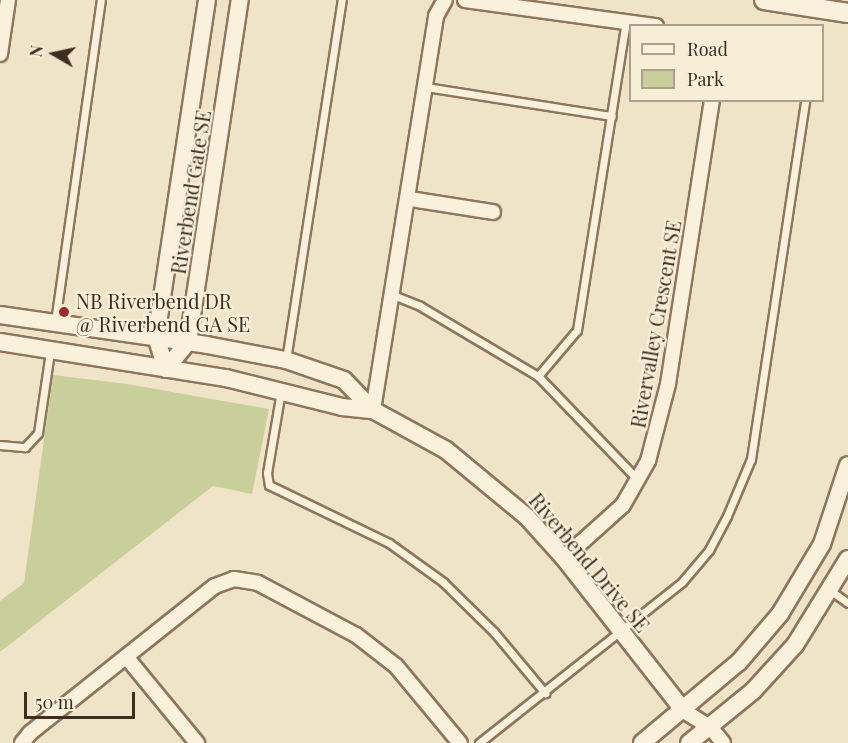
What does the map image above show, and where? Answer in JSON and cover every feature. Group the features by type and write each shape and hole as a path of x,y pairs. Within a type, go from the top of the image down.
{"main road":[{"path":"764,0 848,13"},
{"path":"822,9 848,23"}],"street":[{"path":"0,54 2,22 8,0"},
{"name":"Riverbend Gate SE","path":"166,369 156,337 207,0"},
{"name":"Riverbend Gate SE","path":"188,342 240,0"},
{"path":"373,410 410,199 436,16 443,0"},
{"path":"465,0 644,24"},
{"name":"Rivervalley Crescent SE","path":"564,558 623,505 648,462 664,407 711,102"},
{"path":"410,199 494,212"},
{"name":"Riverbend Drive SE","path":"0,315 188,342 286,360 344,380 373,410 421,435 478,474 527,517 564,558 624,632 684,711"},
{"name":"Riverbend Drive SE","path":"0,342 50,352 166,369 281,390 342,407 373,410"},
{"path":"166,369 188,342"},
{"path":"642,743 684,711 739,662 791,598 822,544 848,465"},
{"path":"698,738 775,668 831,591 848,559"},
{"path":"22,743 30,733 128,659 215,586 224,581 246,579 293,599 347,630 396,666 460,743"},
{"path":"128,659 197,743"},
{"path":"684,711 698,738"},
{"path":"684,711 698,738"},
{"path":"698,738 723,743"}],"lane":[{"path":"55,322 101,0"},
{"path":"286,360 342,0"},
{"path":"538,376 577,330 626,21"},
{"path":"426,87 612,116"},
{"path":"479,743 624,632 682,582 709,550 751,459 805,102"},
{"path":"393,295 420,306 538,376 638,480"},
{"path":"0,445 25,447 38,434 50,352"},
{"path":"281,390 267,473 269,485 389,543 443,582 494,632 545,693"},
{"path":"831,591 848,603"}],"green space":[{"path":"53,375 127,384 269,409 252,494 213,486 0,652 0,601 24,583"}],"place":[{"name":"NB Riverbend DR @ Riverbend GA SE","path":"64,312"}]}
